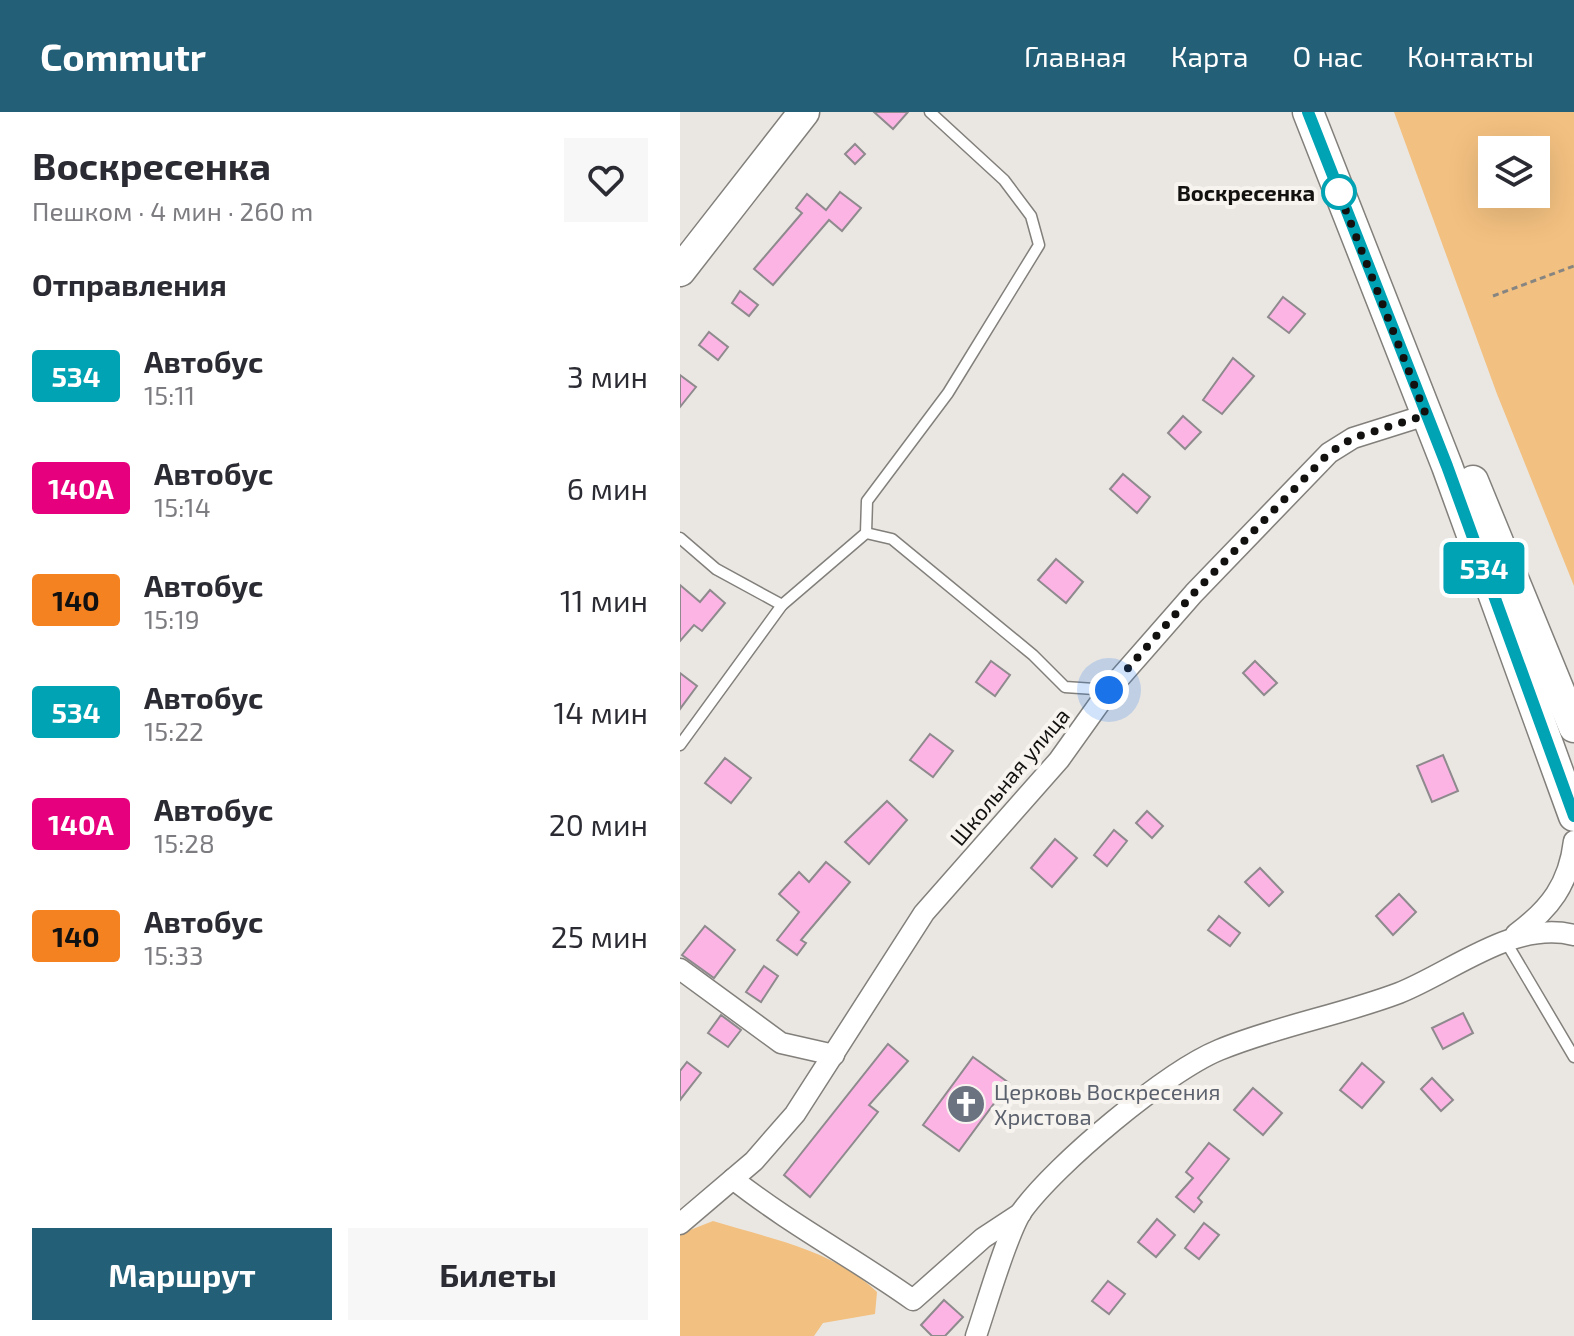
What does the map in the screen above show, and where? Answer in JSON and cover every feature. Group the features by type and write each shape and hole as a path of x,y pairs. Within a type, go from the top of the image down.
{"main road":[{"path":"680,271 804,112"},
{"path":"1308,112 1426,415 1574,816"},
{"path":"1330,112 1464,461 1574,727"}],"street":[{"name":"Школьная улица","path":"680,1224 733,1179 795,1114 924,913 1059,760 1109,690 1194,593 1329,453 1353,438 1426,415"},
{"path":"1506,942 1553,901 1568,874 1574,841"},
{"path":"733,1179 775,1212 851,1256 913,1300 983,1238 1021,1213 1054,1176 1149,1093 1217,1051 1399,992 1506,942 1534,933 1555,931 1574,935"},
{"path":"680,969 781,1043 834,1055"},
{"path":"976,1336 1021,1213"}],"lane":[{"path":"680,745 782,605 866,533 867,501 948,393 1039,245 1031,216 1004,180 930,112"},
{"path":"866,533 892,539 1033,655 1065,687 1109,690"},
{"path":"680,538 716,569 782,605"},
{"path":"1506,942 1574,1057"}],"path":[{"path":"1493,296 1574,266"}],"shaded area":[{"path":"1394,112 1574,112 1574,586 1497,394"},
{"path":"713,1221 800,1247 841,1265 877,1292 875,1314 823,1323 814,1336 680,1336 680,1234"}],"building":[{"path":"874,112 908,112 893,129"},
{"path":"855,144 865,154 855,164 845,154"},
{"path":"840,192 861,208 842,231 829,220 773,285 754,269 802,213 796,208 807,194 826,210"},
{"path":"740,291 758,305 749,316 732,303"},
{"path":"1283,297 1305,314 1289,333 1268,317"},
{"path":"709,332 728,347 718,360 699,345"},
{"path":"1233,358 1254,376 1222,414 1203,400"},
{"path":"680,375 696,387 680,407"},
{"path":"1183,416 1201,432 1185,449 1168,433"},
{"path":"1123,474 1150,497 1137,513 1110,489"},
{"path":"1056,559 1083,582 1066,603 1038,580"},
{"path":"680,585 700,602 710,590 725,603 702,631 694,625 680,641"},
{"path":"991,661 1010,675 995,696 976,682"},
{"path":"1255,661 1277,683 1264,695 1243,673"},
{"path":"680,673 697,686 680,709"},
{"path":"930,734 953,751 933,777 910,760"},
{"path":"1443,755 1458,791 1432,802 1417,766"},
{"path":"725,758 751,778 731,803 705,783"},
{"path":"887,801 907,820 869,864 845,842"},
{"path":"1147,811 1163,826 1152,838 1136,823"},
{"path":"1114,830 1127,841 1107,866 1094,855"},
{"path":"1055,839 1077,858 1052,887 1031,868"},
{"path":"826,862 850,882 801,940 806,943 797,955 777,940 799,912 779,894 799,872 809,882"},
{"path":"1260,868 1283,892 1269,906 1245,882"},
{"path":"1399,894 1416,912 1393,935 1376,916"},
{"path":"1219,916 1240,933 1230,946 1208,930"},
{"path":"705,926 735,950 714,978 682,955"},
{"path":"764,966 778,976 761,1002 746,992"},
{"path":"1463,1013 1473,1033 1443,1049 1432,1028"},
{"path":"721,1015 741,1030 728,1047 708,1033"},
{"path":"888,1044 908,1061 869,1105 878,1112 810,1197 784,1175"},
{"name":"Церковь Воскресения Христова","path":"973,1057 1009,1083 959,1151 923,1125"},
{"path":"687,1062 701,1073 680,1100 680,1071"},
{"path":"1362,1063 1384,1082 1362,1108 1340,1090"},
{"path":"1432,1078 1453,1100 1441,1111 1421,1089"},
{"path":"1253,1088 1282,1113 1263,1135 1234,1110"},
{"path":"1209,1143 1229,1159 1198,1198 1202,1202 1194,1212 1176,1197 1193,1178 1186,1172"},
{"path":"1157,1219 1175,1235 1156,1257 1138,1242"},
{"path":"1204,1223 1219,1235 1199,1259 1185,1248"},
{"path":"1108,1281 1125,1294 1109,1314 1092,1301"},
{"path":"944,1300 963,1317 945,1336 932,1336 921,1325"}],"bus line":[{"name":"534","path":"1308,112 1447,466 1574,816"}],"place":[{"name":"Воскресенка","path":"1339,192"},
{"name":"Церковь Воскресения Христова","path":"966,1104"}],"route":[{"path":"1109,690 1194,593 1329,453 1353,438 1426,415 1337,188 1339,192"}]}
